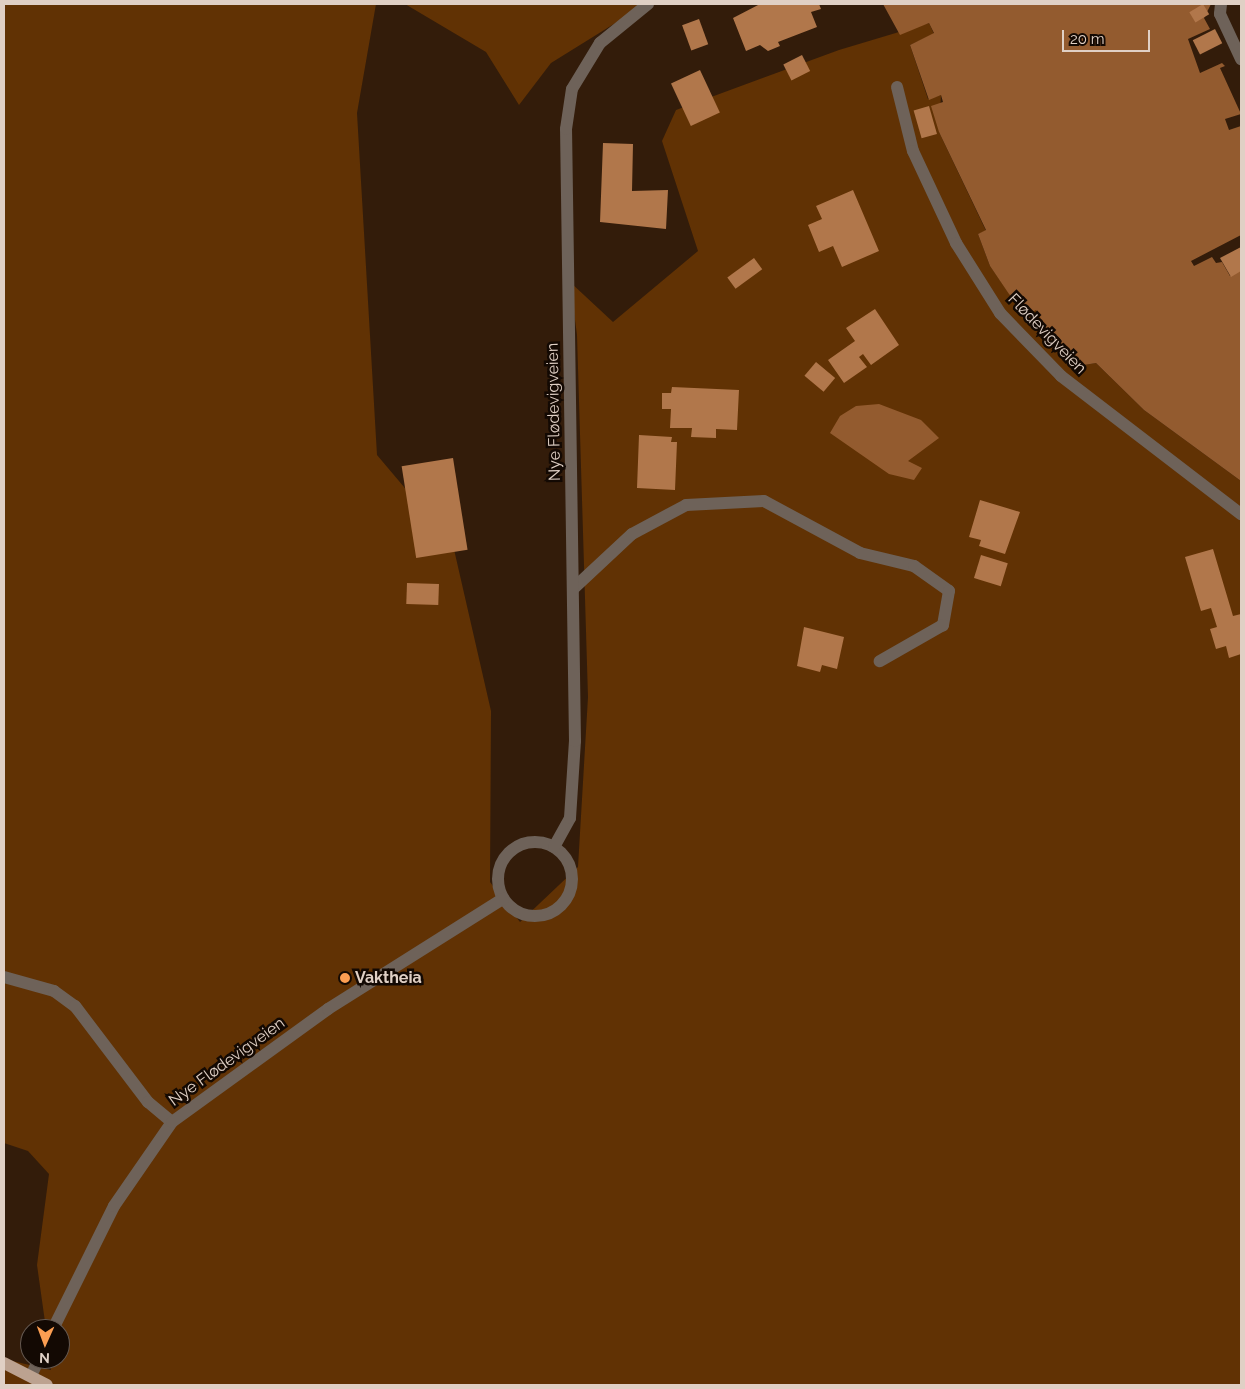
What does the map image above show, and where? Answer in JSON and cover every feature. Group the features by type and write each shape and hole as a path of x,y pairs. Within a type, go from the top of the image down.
{"main road":[{"path":"4,1363 47,1385"}],"street":[{"name":"Nye Flødevigveien","path":"554,847 570,818 575,740 566,129 572,89 595,50 648,4"},
{"path":"1221,4 1220,14 1241,59"},
{"name":"Flødevigveien","path":"897,88 913,151 956,243 1000,313 1061,376 1241,514"},
{"path":"574,588 632,534 686,505 764,501 860,553 914,566 949,591 943,626 880,661"},
{"path":"530,842 554,847 570,865 572,877 571,890 557,910 534,917 522,915 503,900 497,876 508,853 530,842"},
{"name":"Nye Flødevigveien","path":"58,1319 114,1206 172,1122 328,1009 503,900"},
{"path":"4,977 54,991 75,1006 148,1102 172,1122"},
{"path":"31,1376 34,1369"}],"shaded area":[{"path":"4,4 376,4 357,113 377,455 453,545 491,711 490,882 520,922 578,867 588,697 577,335 570,282 613,322 698,251 662,141 676,110 839,50 929,23 934,34 910,45 928,99 941,95 939,132 986,231 978,234 990,266 1009,293 1036,310 1048,332 1084,365 1096,363 1144,410 1241,481 1241,1385 4,1385 4,1359 20,1363 20,1369 70,1369 70,1319 45,1319 37,1265 49,1174 28,1151 4,1143"},
{"path":"405,4 646,4 551,63 519,105 486,52"},
{"path":"883,4 1211,4 1204,18 1210,29 1188,39 1200,73 1222,63 1225,66 1220,68 1241,114 1225,119 1229,130 1241,126 1241,235 1191,261 1194,266 1212,257 1216,263 1222,262 1230,276 1241,270 1241,481 1144,410 1096,363 1084,365 1048,332 1036,310 1028,315 1009,294 990,266 978,234 986,230 939,132 931,106 943,102 941,95 929,100 910,45 934,33 929,23 900,35"},
{"path":"879,404 921,420 939,438 908,461 922,468 914,480 889,474 830,433 840,416 856,406"}],"building":[{"path":"760,4 819,4 821,9 811,12 817,27 778,42 780,46 768,51 760,45 746,51 733,18"},
{"path":"1203,4 1209,14 1195,23 1189,12"},
{"path":"699,19 708,44 691,51 682,25"},
{"path":"1215,29 1222,43 1200,55 1193,40"},
{"path":"802,55 810,71 791,81 783,65"},
{"path":"700,70 720,113 691,126 671,84"},
{"path":"929,106 937,134 922,138 914,110"},
{"path":"603,143 633,144 632,191 668,190 666,229 600,222"},
{"path":"853,190 879,251 842,267 833,246 819,252 808,225 822,219 816,206"},
{"path":"1241,247 1241,271 1231,277 1220,258"},
{"path":"754,258 762,269 736,289 727,277"},
{"path":"875,309 899,345 871,365 863,354 859,357 867,367 844,383 828,360 855,341 846,328"},
{"path":"816,362 835,378 824,392 804,376"},
{"path":"672,387 739,390 737,430 716,429 716,438 691,437 692,428 670,428 671,409 662,409 662,393 671,393"},
{"path":"639,435 672,437 671,442 677,442 675,490 637,488"},
{"path":"453,458 468,550 416,558 402,466"},
{"path":"980,500 1020,512 1005,554 979,546 981,540 969,537"},
{"path":"1213,549 1233,616 1241,614 1241,654 1229,658 1226,646 1216,649 1210,629 1217,627 1211,608 1201,611 1185,557"},
{"path":"981,555 1008,563 1001,586 974,578"},
{"path":"407,583 439,584 438,605 406,604"},
{"path":"804,627 844,637 837,669 822,665 820,672 797,666"}],"place":[{"name":"Vaktheia","path":"345,978"}]}
